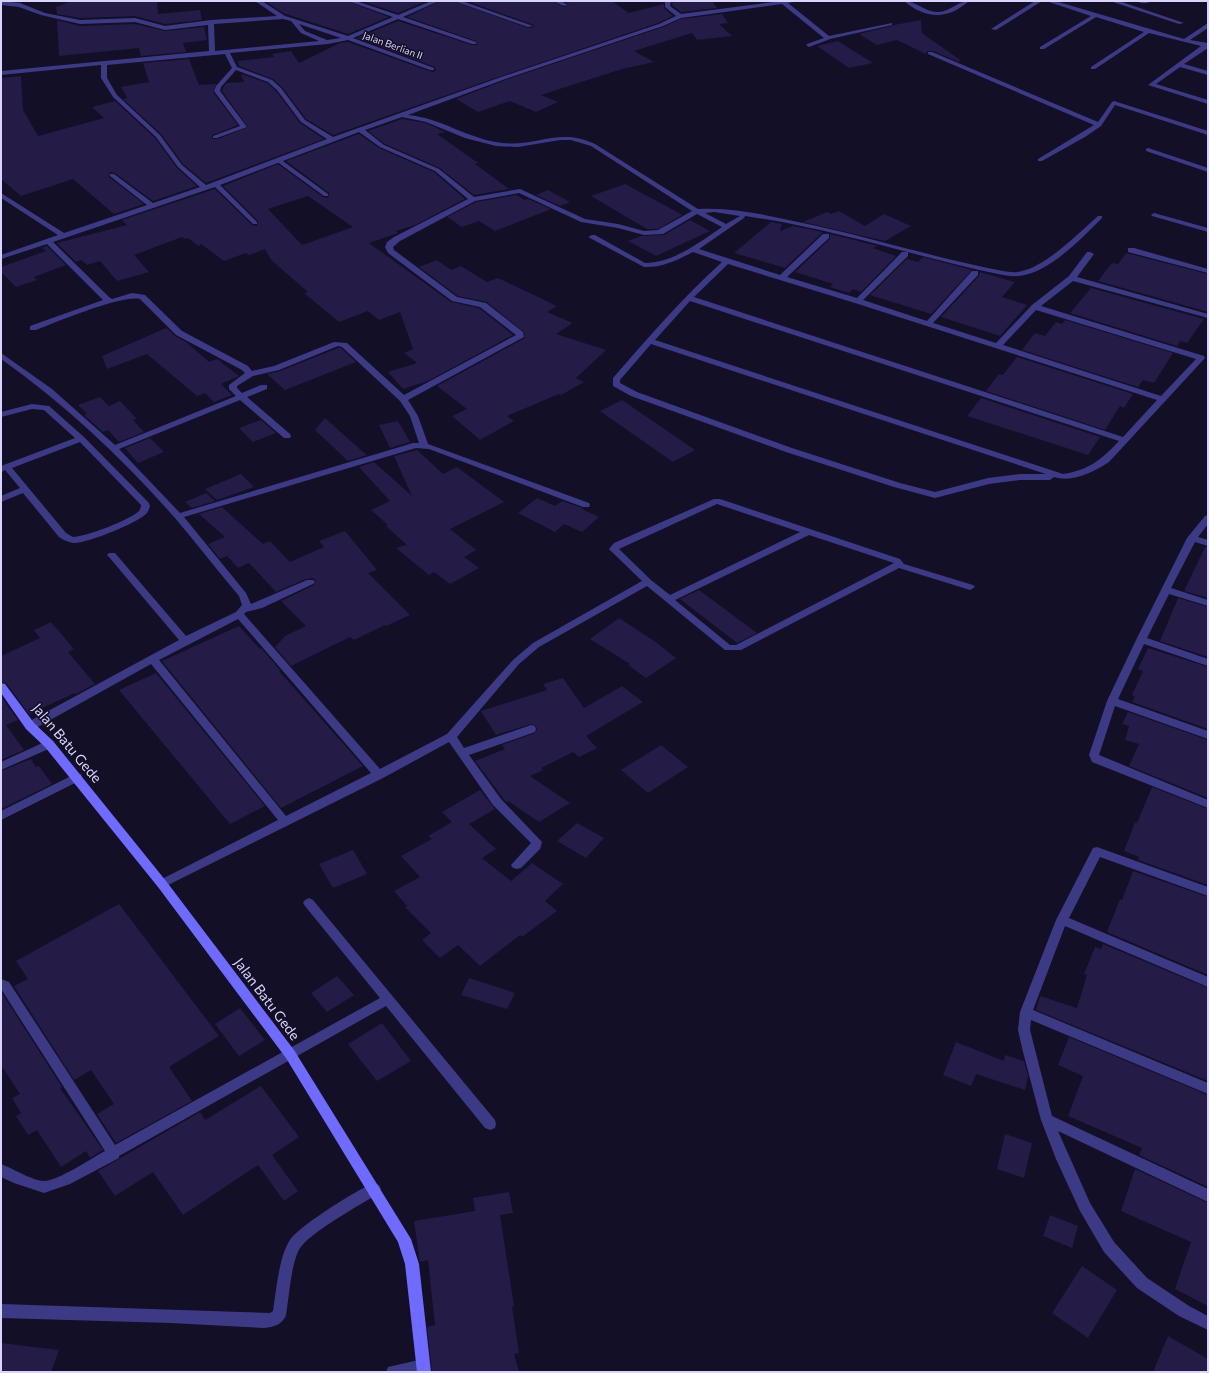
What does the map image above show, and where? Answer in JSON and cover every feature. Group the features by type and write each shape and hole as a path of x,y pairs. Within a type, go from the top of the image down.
{"street":[{"path":"258,1 282,17"},
{"path":"351,1 474,44"},
{"path":"1,73 328,42 348,38 436,1"},
{"path":"457,1 530,26"},
{"path":"557,1 565,5"},
{"path":"668,1 667,6 680,16"},
{"path":"1,257 205,188 332,139 361,130 506,77 661,25 680,16 775,2 784,3 794,1"},
{"path":"907,1 931,13 942,15 966,1"},
{"path":"994,30 1039,1"},
{"path":"1049,1 1149,31 1207,45"},
{"path":"1113,1 1180,23"},
{"path":"1140,1 1148,1"},
{"path":"1,3 24,6 43,14 89,22 135,20 165,28 211,22 282,17"},
{"path":"784,3 828,38"},
{"path":"1042,48 1096,15"},
{"name":"Jalan Berlian II","path":"282,17 348,38 432,69"},
{"path":"293,20 303,32 328,42"},
{"path":"211,22 212,53"},
{"path":"809,45 828,38 890,24"},
{"path":"1186,40 1208,25"},
{"path":"1092,68 1149,31"},
{"path":"1207,45 1151,85 1208,102"},
{"path":"227,52 235,68 270,81 279,89 303,121 332,139"},
{"path":"930,53 1099,125"},
{"path":"104,63 104,78 115,96 158,136 180,166 205,188"},
{"path":"1180,65 1208,73"},
{"path":"215,137 244,127 217,91 218,86 235,68"},
{"path":"1040,160 1083,136 1099,125 1114,103 1208,133"},
{"path":"400,116 425,119 471,138 506,145 523,145 558,138 581,140 726,228"},
{"path":"361,130 382,146 437,170 473,199"},
{"path":"1148,150 1208,170"},
{"path":"278,160 326,195"},
{"path":"112,175 152,206"},
{"path":"216,184 255,223"},
{"path":"403,398 520,337 520,334 483,306 455,299 391,251 389,247 390,244 396,239 473,199 520,191 583,221 618,226 649,234 660,232 698,211 714,210 778,220 976,267 1005,273 1020,274 1034,270 1077,239 1100,217"},
{"path":"1,195 64,236"},
{"path":"1154,215 1208,230"},
{"path":"592,237 648,266 657,265 693,249 742,217"},
{"path":"781,278 826,236"},
{"path":"48,241 109,301"},
{"path":"693,249 1162,398"},
{"path":"1131,250 1208,271"},
{"path":"858,301 905,254"},
{"path":"998,346 1035,307 1072,278 1090,254"},
{"path":"728,261 707,278 616,380 616,384 634,394 796,452 897,485 935,495 988,481 1020,477 1073,476 1099,465 1125,440 1162,398 1208,352"},
{"path":"928,324 975,273"},
{"path":"1072,278 1208,316"},
{"path":"33,328 109,301 132,295 147,301 173,329 245,368 250,374"},
{"path":"690,298 1125,440"},
{"path":"1035,307 1201,358"},
{"path":"650,341 1062,477"},
{"path":"287,436 241,397 233,389 233,385 250,374 276,368 340,343 403,398 414,416 424,445"},
{"path":"2,357 28,373 114,448 178,516 243,595 247,605 242,612"},
{"path":"114,448 264,387"},
{"path":"1,415 25,407 42,406 46,408 81,439 146,505 141,514 86,538 76,540 65,538 61,534 25,489 4,468 81,439"},
{"path":"178,516 408,446 424,445 586,505"},
{"path":"1,499 25,489"},
{"path":"900,565 735,649 725,646 648,582 615,551 615,547 714,502 720,502 897,561 900,565 970,587"},
{"path":"1208,518 1192,538 1141,640 1112,701 1094,755 1096,759 1208,804"},
{"path":"669,599 809,531"},
{"path":"1192,538 1208,543"},
{"path":"112,555 185,641"},
{"path":"30,726 185,641 242,612 310,582"},
{"path":"162,884 379,775 451,737 525,653 536,645 648,582"},
{"path":"1166,590 1208,604"},
{"path":"242,612 379,775"},
{"path":"1141,640 1208,663"},
{"path":"153,659 285,822"},
{"name":"Jalan Batu Gede","path":"1,686 30,726 49,744 77,777 162,884 290,1054 374,1189 404,1239 410,1257 414,1275 424,1369"},
{"path":"1112,701 1208,735"},
{"path":"462,753 531,729"},
{"path":"451,737 497,802 537,842 536,846 517,865"},
{"path":"1,766 49,744"},
{"path":"1,816 77,777"},
{"path":"1208,892 1096,851 1082,883 1062,920 1026,1012 1024,1030 1036,1084 1047,1120 1074,1187 1109,1247 1142,1283 1184,1311 1208,1323"},
{"path":"309,903 490,1124"},
{"path":"1062,920 1208,982"},
{"path":"1,984 5,986 114,1154"},
{"path":"1,1170 18,1179 44,1186 65,1180 114,1154 388,998"},
{"path":"1026,1012 1208,1089"},
{"path":"1047,1120 1208,1196"},
{"path":"1,1311 171,1316 264,1322 273,1320 279,1315 288,1263 296,1244 312,1228 374,1189"},
{"path":"394,1372 424,1369"}],"building":[{"path":"71,1 157,1 158,14 200,10 202,20 165,24 135,16 80,18 57,14 56,7"},
{"path":"265,1 347,1 389,17 348,34 283,13"},
{"path":"361,1 427,1 398,13"},
{"path":"440,1 453,1 528,28 533,27 534,25 467,1 553,1 563,7 569,5 564,1 612,1 629,13 664,4 664,8 673,16 658,23 333,135 306,119 282,87 273,79 239,66 238,61 274,57 272,54 291,51 299,63 340,43 348,42 434,72 436,70 435,67 357,38 398,21 472,45 477,45 476,41 407,17"},
{"path":"673,1 712,1 717,8 681,12 672,5"},
{"path":"722,14 728,23 719,24 732,36 697,40 692,33 634,51 654,62 622,69 541,95 558,102 536,112 510,101 478,112 456,99 508,79 663,27 681,19"},
{"path":"57,20 80,26 135,24 165,31 204,27 207,40 183,43 186,52 141,56 139,48 59,56"},
{"path":"921,20 922,33 960,60 959,62 933,51 927,51 926,54 897,40 877,45 859,34 894,25"},
{"path":"838,41 873,63 849,68 817,46"},
{"path":"189,59 199,85 216,84 213,92 238,125 212,135 212,139 218,139 248,127 222,91 226,83 244,82 241,74 267,83 276,91 300,123 324,139 206,183 183,164 161,134 123,99 127,98 121,87 149,82 143,63"},
{"path":"21,76 23,110 38,136 104,118 92,107 115,101 155,138 177,168 197,186 153,201 115,173 110,172 109,177 144,204 114,214 73,179 21,196 1,179 1,78"},
{"path":"402,119 426,123 445,132 437,134 478,163 475,164 509,189 474,195 440,168 385,144 368,131"},
{"path":"359,134 379,148 434,172 465,199 415,225 396,231 398,233 369,243 451,302 479,308 513,335 428,381 403,389 388,372 417,363 404,353 413,349 400,312 379,320 368,311 339,322 304,293 308,292 271,260 265,249 249,255 246,253 224,261 201,244 198,246 188,238 185,239 182,237 134,255 149,272 117,281 100,261 87,265 81,260 76,262 57,243 127,225 122,220 215,189 252,225 257,226 258,221 223,186 278,164 323,197 328,198 329,193 286,161","holes":["308,196 353,227 302,245 268,209"]},
{"path":"625,184 682,215 658,229 647,229 591,196"},
{"path":"548,190 570,202 560,206 536,195"},
{"path":"517,195 524,200 528,199 551,209 495,231 479,221 462,227 447,217 476,202"},
{"path":"839,211 865,226 884,214 911,226 885,241 803,222 827,212 831,214"},
{"path":"690,220 710,231 656,256 628,241 641,236 664,235"},
{"path":"771,222 782,224 780,231 793,226 823,232 785,268 734,253"},
{"path":"830,234 878,246 873,248 896,256 861,292 853,289 849,293 830,287 833,284 795,272 830,239"},
{"path":"47,246 66,265 34,277 37,280 16,287 1,272 1,267 46,251 42,248"},
{"path":"1126,253 1208,274 1208,312 1098,281 1112,263 1118,264"},
{"path":"923,257 972,270 931,314 870,295 907,259 918,262"},
{"path":"437,260 451,270 461,266 487,282 498,278 557,306 547,312 573,323 556,334 606,350 576,378 584,382 561,395 559,394 507,416 514,421 480,440 452,416 467,409 437,386 525,338 524,332 487,302 458,296 419,267"},
{"path":"980,272 1015,282 1002,297 1027,305 1000,336 941,317 979,276"},
{"path":"1091,288 1204,319 1187,343 1180,341 1177,346 1070,313"},
{"path":"1065,320 1173,353 1154,383 1143,380 1138,387 1022,350 1035,333 1045,336 1056,322 1062,324"},
{"path":"166,328 175,336 186,342 209,362 217,359 239,376 221,384 232,395 214,402 205,393 197,396 147,354 107,369 102,356"},
{"path":"341,348 356,362 285,390 267,374 280,371"},
{"path":"1017,357 1133,394 1124,408 1120,406 1105,430 986,391 999,374 1003,375"},
{"path":"100,397 109,406 120,401 137,419 133,420 144,432 119,442 108,430 103,432 84,415 87,414 78,405"},
{"path":"981,398 1100,437 1088,455 967,416"},
{"path":"622,400 695,450 673,462 600,411"},
{"path":"325,418 367,455 348,461 315,430"},
{"path":"261,420 276,433 253,442 239,428"},
{"path":"398,421 410,442 390,448 379,425"},
{"path":"150,438 164,452 138,463 125,448"},
{"path":"417,450 443,474 457,467 504,502 450,529 476,550 464,557 479,568 450,584 434,572 429,575 396,548 407,545 371,510 390,501 359,467 374,462 412,496 394,456"},
{"path":"241,474 254,487 217,500 205,489"},
{"path":"206,493 215,501 192,508 185,502"},
{"path":"537,498 555,506 562,501 583,508 582,509 599,517 582,532 564,524 555,532 518,513"},
{"path":"222,507 263,544 270,541 290,562 324,547 319,541 345,531 377,570 368,573 410,615 354,640 350,637 291,666 275,647 285,636 306,626 281,601 314,585 316,581 313,578 306,579 276,592 249,563 238,568 227,556 220,559 208,544 225,537 199,514"},
{"path":"1205,547 1208,547 1208,598 1184,591"},
{"path":"699,590 757,633 737,643 680,599"},
{"path":"1178,598 1208,607 1208,657 1160,641"},
{"path":"619,618 657,643 676,658 646,678 628,665 630,664 590,639"},
{"path":"51,622 74,649 68,652 95,684 76,694 75,693 29,714 6,683 1,682 1,656 40,638 34,630"},
{"path":"239,626 260,649 261,648 281,671 279,671 363,766 281,808 162,661"},
{"path":"1148,648 1208,667 1208,729 1132,702 1135,696 1132,695 1143,671 1138,669"},
{"path":"156,673 265,806 230,824 119,690"},
{"path":"563,678 584,708 622,686 643,702 586,736 597,748 579,757 573,752 541,768 543,770 530,776 570,803 539,822 508,801 506,802 475,761 505,749 502,745 535,733 537,729 536,726 531,724 496,735 481,711 547,690 543,684"},
{"path":"1,696 18,720 6,725 24,750 1,760"},
{"path":"1128,712 1208,740 1208,798 1129,766 1139,744 1125,740 1129,726 1122,724"},
{"path":"661,745 688,767 648,793 621,770"},
{"path":"31,759 36,767 39,766 52,784 1,809 1,771"},
{"path":"1152,787 1208,809 1208,885 1138,860 1139,857 1124,851 1135,822 1137,823"},
{"path":"480,790 495,809 469,824 496,849 482,858 511,881 532,863 563,884 545,901 557,911 522,937 520,935 480,966 458,945 440,958 422,940 431,933 405,907 407,906 394,891 420,877 401,856 432,839 428,836 452,822 442,812"},
{"path":"577,823 604,838 586,858 557,841"},
{"path":"353,850 367,874 333,888 319,864"},
{"path":"1133,871 1208,897 1208,975 1107,932 1120,899 1122,900"},
{"path":"119,904 219,1036 169,1067 192,1101 116,1143 97,1114 114,1104 91,1070 74,1080 14,986 28,979 16,961"},
{"path":"1103,944 1208,988 1208,1081 1036,1010 1040,996 1077,1008 1087,975 1084,974 1095,947 1101,949"},
{"path":"337,976 354,995 327,1012 311,993"},
{"path":"469,978 515,993 507,1009 461,995"},
{"path":"2,993 62,1087 60,1088 103,1150 90,1158 86,1151 61,1167 37,1130 28,1135 16,1116 21,1113 12,1098 20,1094 1,1065"},
{"path":"240,1008 265,1040 239,1056 215,1024"},
{"path":"382,1023 411,1061 377,1081 348,1044"},
{"path":"1069,1037 1208,1095 1208,1187 1139,1155 1142,1148 1068,1116 1083,1076 1058,1065"},
{"path":"956,1042 1004,1061 1005,1055 1024,1061 1028,1076 1025,1090 976,1074 971,1086 943,1075"},
{"path":"261,1086 299,1137 272,1155 298,1191 284,1201 258,1165 183,1215 153,1172 115,1196 98,1171 200,1112 205,1120"},
{"path":"1005,1134 1032,1143 1024,1178 997,1169"},
{"path":"1135,1169 1208,1203 1208,1306 1175,1289 1191,1242 1121,1211"},
{"path":"509,1192 513,1213 500,1215 514,1306 512,1307 519,1353 514,1354 519,1372 432,1372 427,1327 435,1325 428,1260 420,1262 414,1221 475,1211 473,1198"},
{"path":"1050,1215 1078,1226 1072,1248 1043,1236"},
{"path":"1082,1266 1117,1290 1088,1338 1052,1313"},
{"path":"1168,1336 1208,1359 1208,1372 1153,1372"},
{"path":"1,1343 59,1350 51,1372 1,1372"}]}
